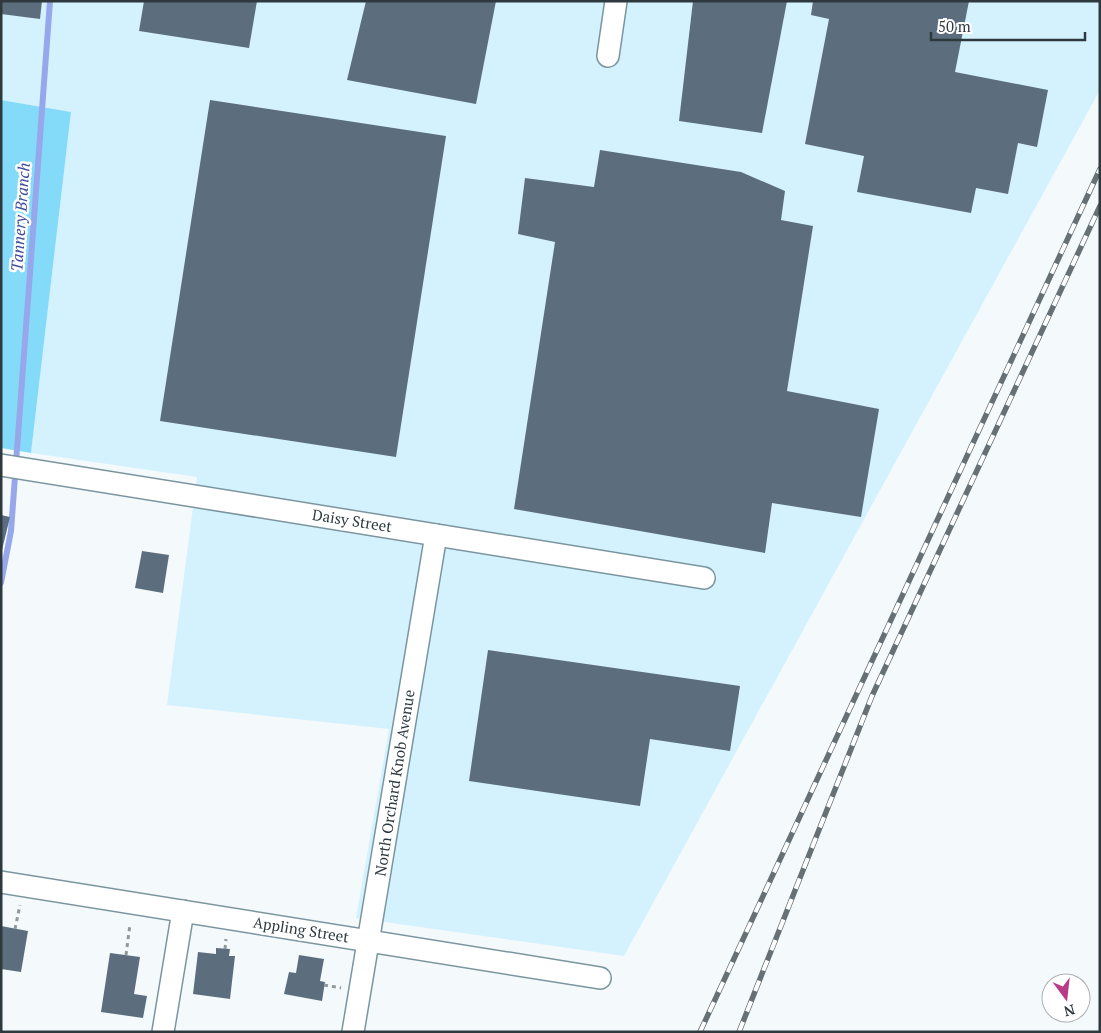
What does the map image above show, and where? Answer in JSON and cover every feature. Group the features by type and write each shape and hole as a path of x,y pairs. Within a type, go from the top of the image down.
{"street":[{"path":"608,56 616,1"},
{"name":"Daisy Street","path":"1,465 704,578"},
{"name":"North Orchard Knob Avenue","path":"353,1032 436,535"},
{"name":"Appling Street","path":"1,882 600,978"},
{"path":"163,1032 183,911"}],"path":[{"path":"15,929 20,902"},
{"path":"126,955 131,919"},
{"path":"225,949 227,934"}],"shaded area":[{"path":"1,1 1100,1 1100,90 624,956 356,918 389,729 167,705 197,477 31,453 71,112 1,100"},
{"path":"1,100 71,112 31,453 1,448"}],"building":[{"path":"1,1 42,1 40,19 1,14"},
{"path":"144,1 257,1 249,48 139,31"},
{"path":"366,1 496,1 476,104 347,80"},
{"path":"693,1 787,1 762,133 679,121"},
{"path":"813,1 969,1 955,72 1048,90 1037,147 1018,143 1008,194 976,188 971,213 857,192 864,156 805,144 829,19 811,15"},
{"path":"210,100 446,136 396,457 160,421"},
{"path":"600,150 741,172 785,191 781,220 813,226 787,391 879,409 861,517 772,503 765,553 514,509 555,242 518,234 525,178 594,187"},
{"path":"1,515 10,517 2,550 1,550"},
{"path":"142,551 169,555 163,593 135,588"},
{"path":"488,650 740,686 730,751 650,739 640,806 469,781"},
{"path":"1,926 28,931 21,972 1,969"},
{"path":"216,948 230,949 229,956 235,956 230,999 193,994 198,952 216,954"},
{"path":"110,953 140,957 134,994 147,996 143,1018 101,1012"},
{"path":"299,955 324,959 320,981 325,982 322,1001 284,994 289,972 296,973"}],"waterway":[{"name":"Tannery Branch","path":"1,583 11,531 50,1"}],"railway":[{"path":"700,1032 1100,169"},
{"path":"739,1032 872,696 1100,206"}]}
